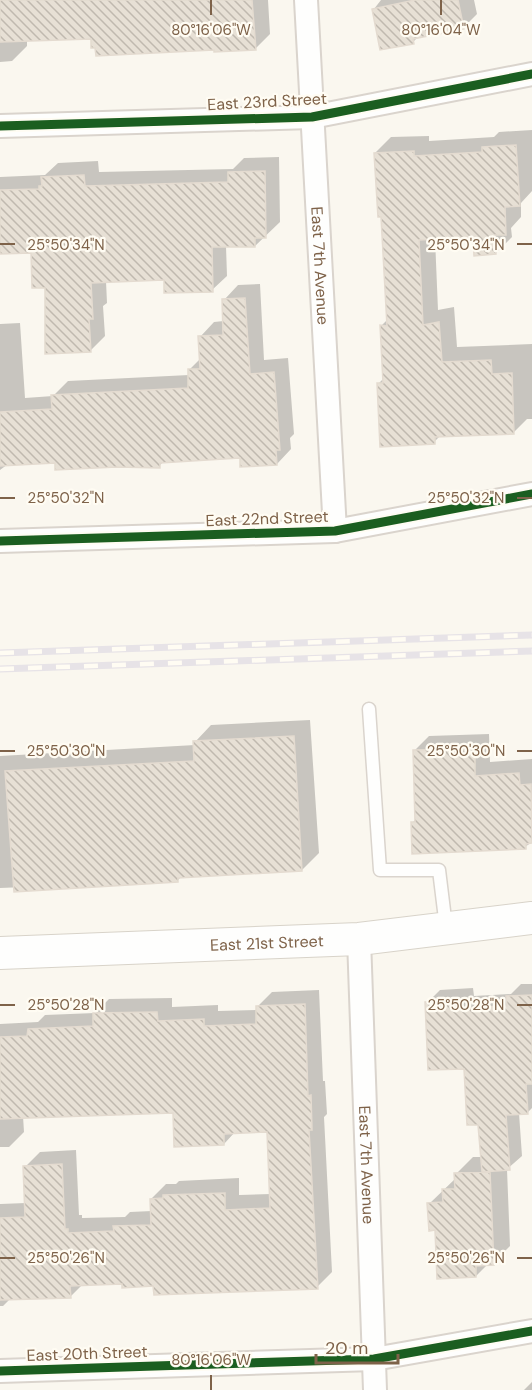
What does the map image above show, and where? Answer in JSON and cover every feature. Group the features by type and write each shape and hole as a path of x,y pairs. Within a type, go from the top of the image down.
{"main road":[{"name":"East 21st Street","path":"0,953 358,939 532,918"}],"street":[{"name":"East 7th Avenue","path":"306,0 335,531"},
{"name":"East 23rd Street","path":"0,126 312,117 532,74"},
{"name":"East 22nd Street","path":"0,541 335,531 532,494"},
{"name":"East 7th Avenue","path":"358,939 375,1390"},
{"name":"East 20th Street","path":"0,1371 374,1359 532,1331"}],"lane":[{"path":"369,709 380,870 439,870 446,928"}],"building":[{"path":"0,0 252,0 256,50 96,56 95,48 91,48 91,39 0,42"},
{"path":"415,0 458,0 464,29 413,39 414,44 380,50 372,9"},
{"path":"516,145 520,206 505,207 506,235 495,235 496,254 474,256 473,237 419,240 423,325 439,322 442,362 491,360 492,374 512,373 514,434 435,437 435,444 380,447 377,383 383,383 380,325 387,326 381,217 378,217 374,153 414,151 414,156 482,152 482,147"},
{"path":"265,171 266,238 255,238 255,247 212,247 213,292 164,293 164,280 91,283 93,319 89,319 91,352 45,354 45,288 32,288 31,253 0,254 0,190 39,189 39,186 42,186 41,177 84,175 85,186 228,182 228,172"},
{"path":"245,298 250,374 274,372 280,450 276,450 277,465 240,467 240,458 160,463 160,468 117,467 55,470 55,463 0,466 0,412 52,409 51,395 188,388 188,369 200,369 198,336 223,335 222,299"},
{"path":"294,736 302,871 178,878 178,882 14,892 5,771 194,761 193,741"},
{"path":"475,749 475,776 519,773 520,785 531,784 532,843 526,844 526,849 412,854 411,822 415,822 413,750"},
{"path":"532,995 532,1084 526,1084 528,1114 506,1115 510,1170 482,1172 478,1125 467,1125 464,1069 428,1070 425,1002 461,1000 461,1008 507,1006 506,996"},
{"path":"305,1004 308,1096 311,1095 312,1130 309,1130 318,1289 154,1295 153,1286 122,1288 122,1284 70,1286 71,1298 0,1300 0,1218 25,1217 23,1166 62,1164 65,1229 68,1229 68,1233 114,1231 113,1226 151,1225 150,1199 163,1198 163,1195 225,1193 225,1210 270,1208 267,1132 224,1134 224,1145 174,1147 173,1113 0,1119 0,1037 27,1036 28,1029 93,1026 93,1013 157,1012 158,1021 204,1019 204,1026 256,1024 256,1006"},
{"path":"490,1172 494,1265 476,1266 476,1277 437,1279 435,1230 429,1231 427,1203 443,1202 442,1189 455,1189 454,1173"}],"railway":[{"path":"0,653 532,635"},
{"path":"0,669 532,651"}],"cycle path":[{"path":"0,126 312,117 532,74"},
{"path":"0,541 335,531 532,494"},
{"path":"0,1371 374,1359 532,1331"}]}
